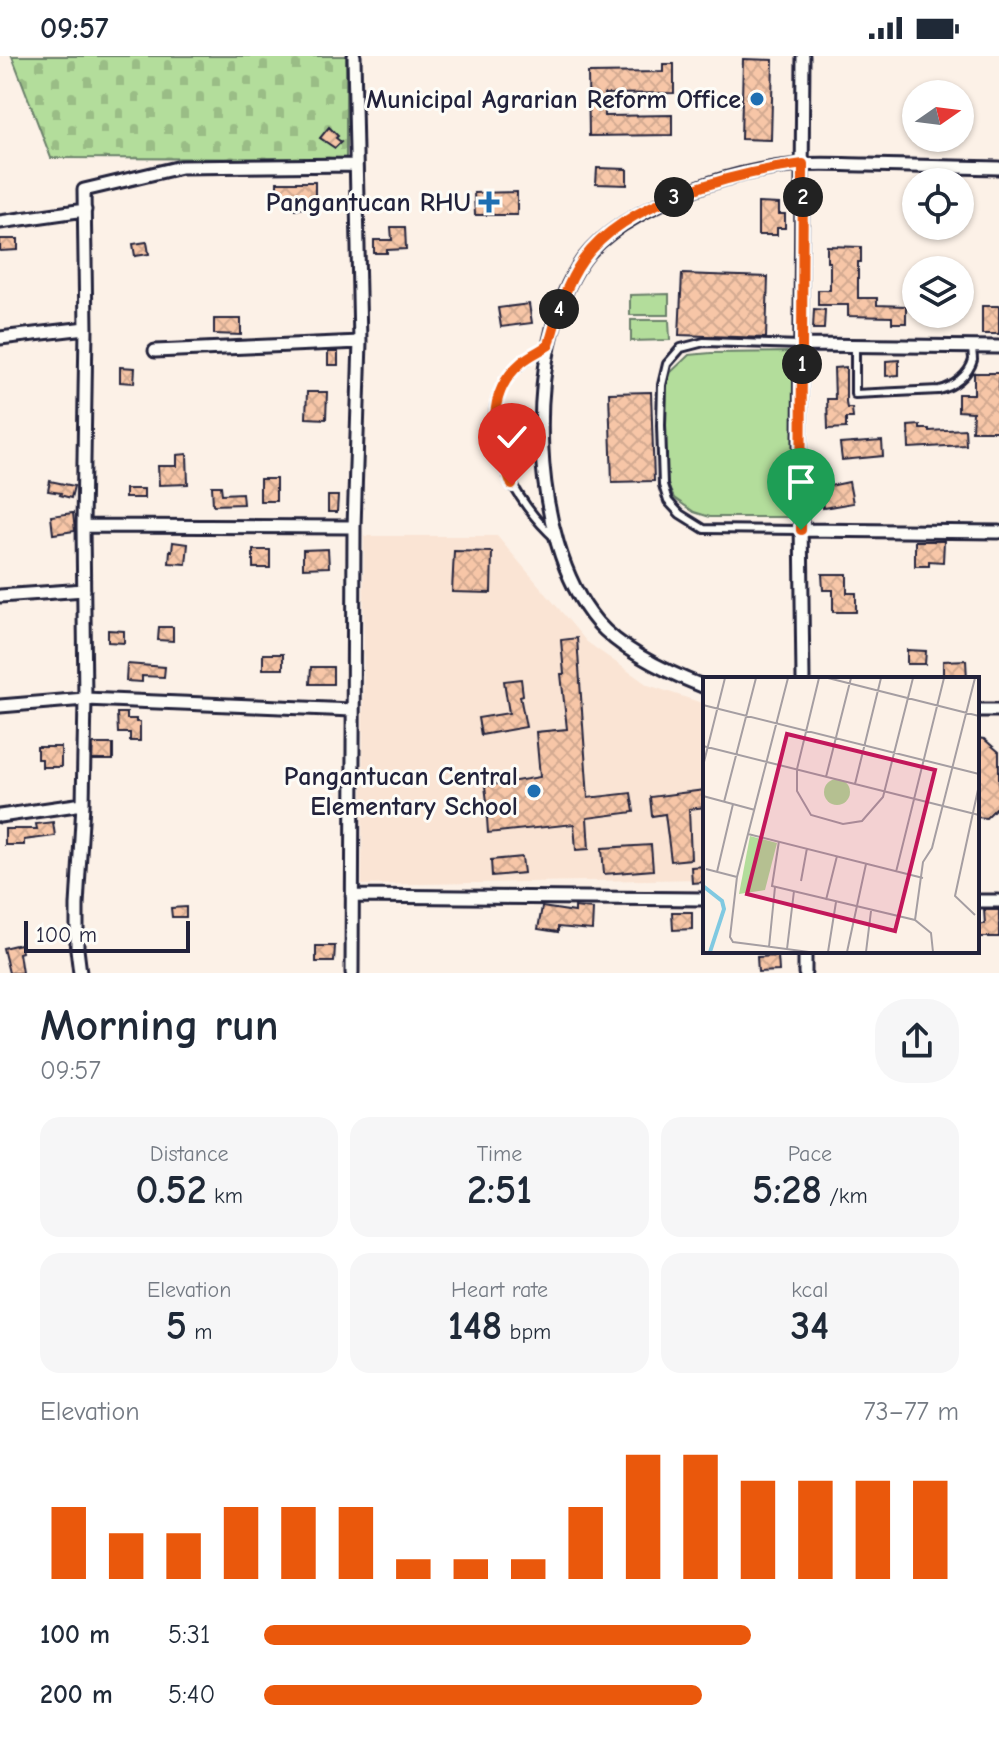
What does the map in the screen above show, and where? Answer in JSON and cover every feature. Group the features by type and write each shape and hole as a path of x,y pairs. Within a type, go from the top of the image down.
{"street":[{"path":"352,973 354,527 360,342 354,56"},
{"path":"803,56 803,677"},
{"path":"703,686 658,667 599,624 582,601 558,541 541,447 543,382 558,313 582,261 597,243 649,209 710,183 768,169 803,164 999,168"},
{"path":"80,973 77,905 85,699 84,190 181,167 356,165"},
{"path":"0,222 85,210"},
{"path":"0,338 86,328"},
{"path":"155,351 360,342"},
{"path":"802,345 999,347"},
{"path":"83,526 354,527"},
{"path":"801,530 999,532"},
{"path":"0,596 84,590"},
{"path":"0,706 85,699 352,710"},
{"path":"0,816 83,804"},
{"path":"352,896 703,899"}],"lane":[{"path":"801,530 704,529 680,514 668,501 663,485 661,425 662,385 667,364 681,348 704,342 802,345"},
{"path":"549,345 521,362 506,380 497,399 494,420 498,451 512,485 540,525 558,541"},
{"path":"856,345 855,394 947,388 959,380 973,361 972,347"}],"shaded area":[{"name":"Pangantucan Central Elementary School","path":"364,536 497,536 587,642 648,685 703,703 703,879 362,885"}],"green space":[{"path":"12,56 346,56 346,159 51,158"},
{"path":"669,294 669,315 630,315 630,295"},
{"path":"631,320 669,320 670,340 631,341"},
{"path":"795,352 793,517 710,517 694,512 674,498 667,484 663,395 671,372 689,355"}],"building":[{"name":"Municipal Agrarian Reform Office","path":"743,59 773,60 771,140 741,139"},
{"path":"663,64 674,64 674,93 604,94 605,116 672,115 672,135 589,136 588,73 663,72"},
{"path":"329,127 341,142 335,148 320,138"},
{"path":"597,168 627,169 627,185 596,184"},
{"path":"277,182 315,182 315,198 303,198 304,208 295,209 294,198 277,198"},
{"path":"517,192 517,215 475,215 474,193"},
{"path":"758,203 779,204 779,214 785,214 785,228 777,228 777,235 758,235"},
{"path":"391,227 405,227 406,249 374,253 374,240 392,240"},
{"path":"0,239 18,239 18,250 0,251"},
{"path":"147,242 149,254 135,256 133,244"},
{"path":"827,246 861,247 858,298 877,298 877,305 902,306 902,323 892,323 892,317 848,316 848,305 818,305 818,290 830,290 830,262 827,262"},
{"path":"682,274 768,277 766,338 679,335"},
{"path":"529,304 532,323 501,327 498,308"},
{"path":"982,306 999,306 999,334 982,334"},
{"path":"814,309 825,310 824,329 813,329"},
{"path":"214,319 241,319 241,335 214,334"},
{"path":"328,352 338,352 338,365 328,365"},
{"path":"899,360 899,375 886,376 886,361"},
{"path":"120,367 135,368 134,383 120,382"},
{"path":"846,367 846,403 847,408 852,408 853,418 846,418 846,428 828,429 827,399 835,399 834,368"},
{"path":"974,373 999,373 999,431 972,431 973,412 958,411 958,394 974,394"},
{"path":"307,392 327,392 326,419 306,418"},
{"path":"651,392 654,481 612,482 609,393"},
{"path":"920,425 920,429 929,431 965,429 966,445 909,448 908,426"},
{"path":"882,441 883,456 842,460 840,444"},
{"path":"187,454 188,484 159,485 158,466 177,466 177,455"},
{"path":"260,479 276,479 276,501 260,501"},
{"path":"50,481 74,486 71,498 48,491"},
{"path":"849,482 853,503 823,508 820,488"},
{"path":"212,486 221,486 222,494 242,493 243,504 213,505"},
{"path":"125,489 144,489 144,498 125,498"},
{"path":"328,496 338,496 337,512 328,512"},
{"path":"73,513 75,531 53,534 51,516"},
{"path":"915,541 944,541 943,562 929,561 929,566 915,566"},
{"path":"173,542 188,544 186,564 169,563"},
{"path":"328,549 329,567 303,568 303,550"},
{"path":"253,550 270,550 270,568 253,568"},
{"path":"454,551 492,552 491,593 452,592"},
{"path":"822,574 847,574 847,593 856,593 856,612 833,612 833,590 823,590"},
{"path":"159,627 173,627 173,641 158,640"},
{"path":"108,630 124,631 124,643 108,642"},
{"path":"577,638 588,798 631,793 634,812 587,818 589,849 576,850 574,824 488,833 485,786 540,777 536,732 567,729 561,640"},
{"path":"907,650 926,651 925,664 907,664"},
{"path":"263,654 283,654 283,669 263,669"},
{"path":"966,660 967,677 943,677 943,661"},
{"path":"127,664 165,667 164,677 142,676 142,682 126,681"},
{"path":"311,667 333,667 333,684 310,684"},
{"path":"521,679 523,695 520,696 526,727 481,735 478,718 509,713 504,681"},
{"path":"117,713 127,713 127,719 140,722 140,741 130,741 130,733 118,733"},
{"path":"979,738 999,752 999,805 986,818 979,817"},
{"path":"93,744 113,744 113,760 92,760"},
{"path":"37,747 61,747 61,767 42,767 42,759 37,759"},
{"path":"703,790 703,807 689,809 691,859 671,861 665,814 652,816 650,797"},
{"path":"53,822 55,836 24,840 24,845 5,845 5,829 37,829 36,824"},
{"path":"651,845 653,870 604,874 602,848"},
{"path":"522,857 524,873 492,876 491,860"},
{"path":"703,866 703,882 692,883 691,867"},
{"path":"186,907 186,917 172,917 171,908"},
{"path":"542,907 575,912 575,907 593,909 592,930 558,927 558,932 538,929"},
{"path":"984,910 999,910 999,937 979,937 979,925 985,924"},
{"path":"672,912 692,912 692,929 673,930"},
{"path":"20,944 22,973 9,973 3,948"},
{"path":"316,946 335,946 334,962 316,962"},
{"path":"778,956 779,971 758,972 757,957"}],"place":[{"name":"Municipal Agrarian Reform Office","path":"757,99"},
{"name":"Pangantucan RHU","path":"489,202"},
{"name":"Pangantucan Central Elementary School","path":"534,791"}],"route":[{"path":"512,485 498,451 494,420 497,399 506,380 521,362 549,345 569,284 597,243 649,209 710,183 803,164 801,530"}]}
